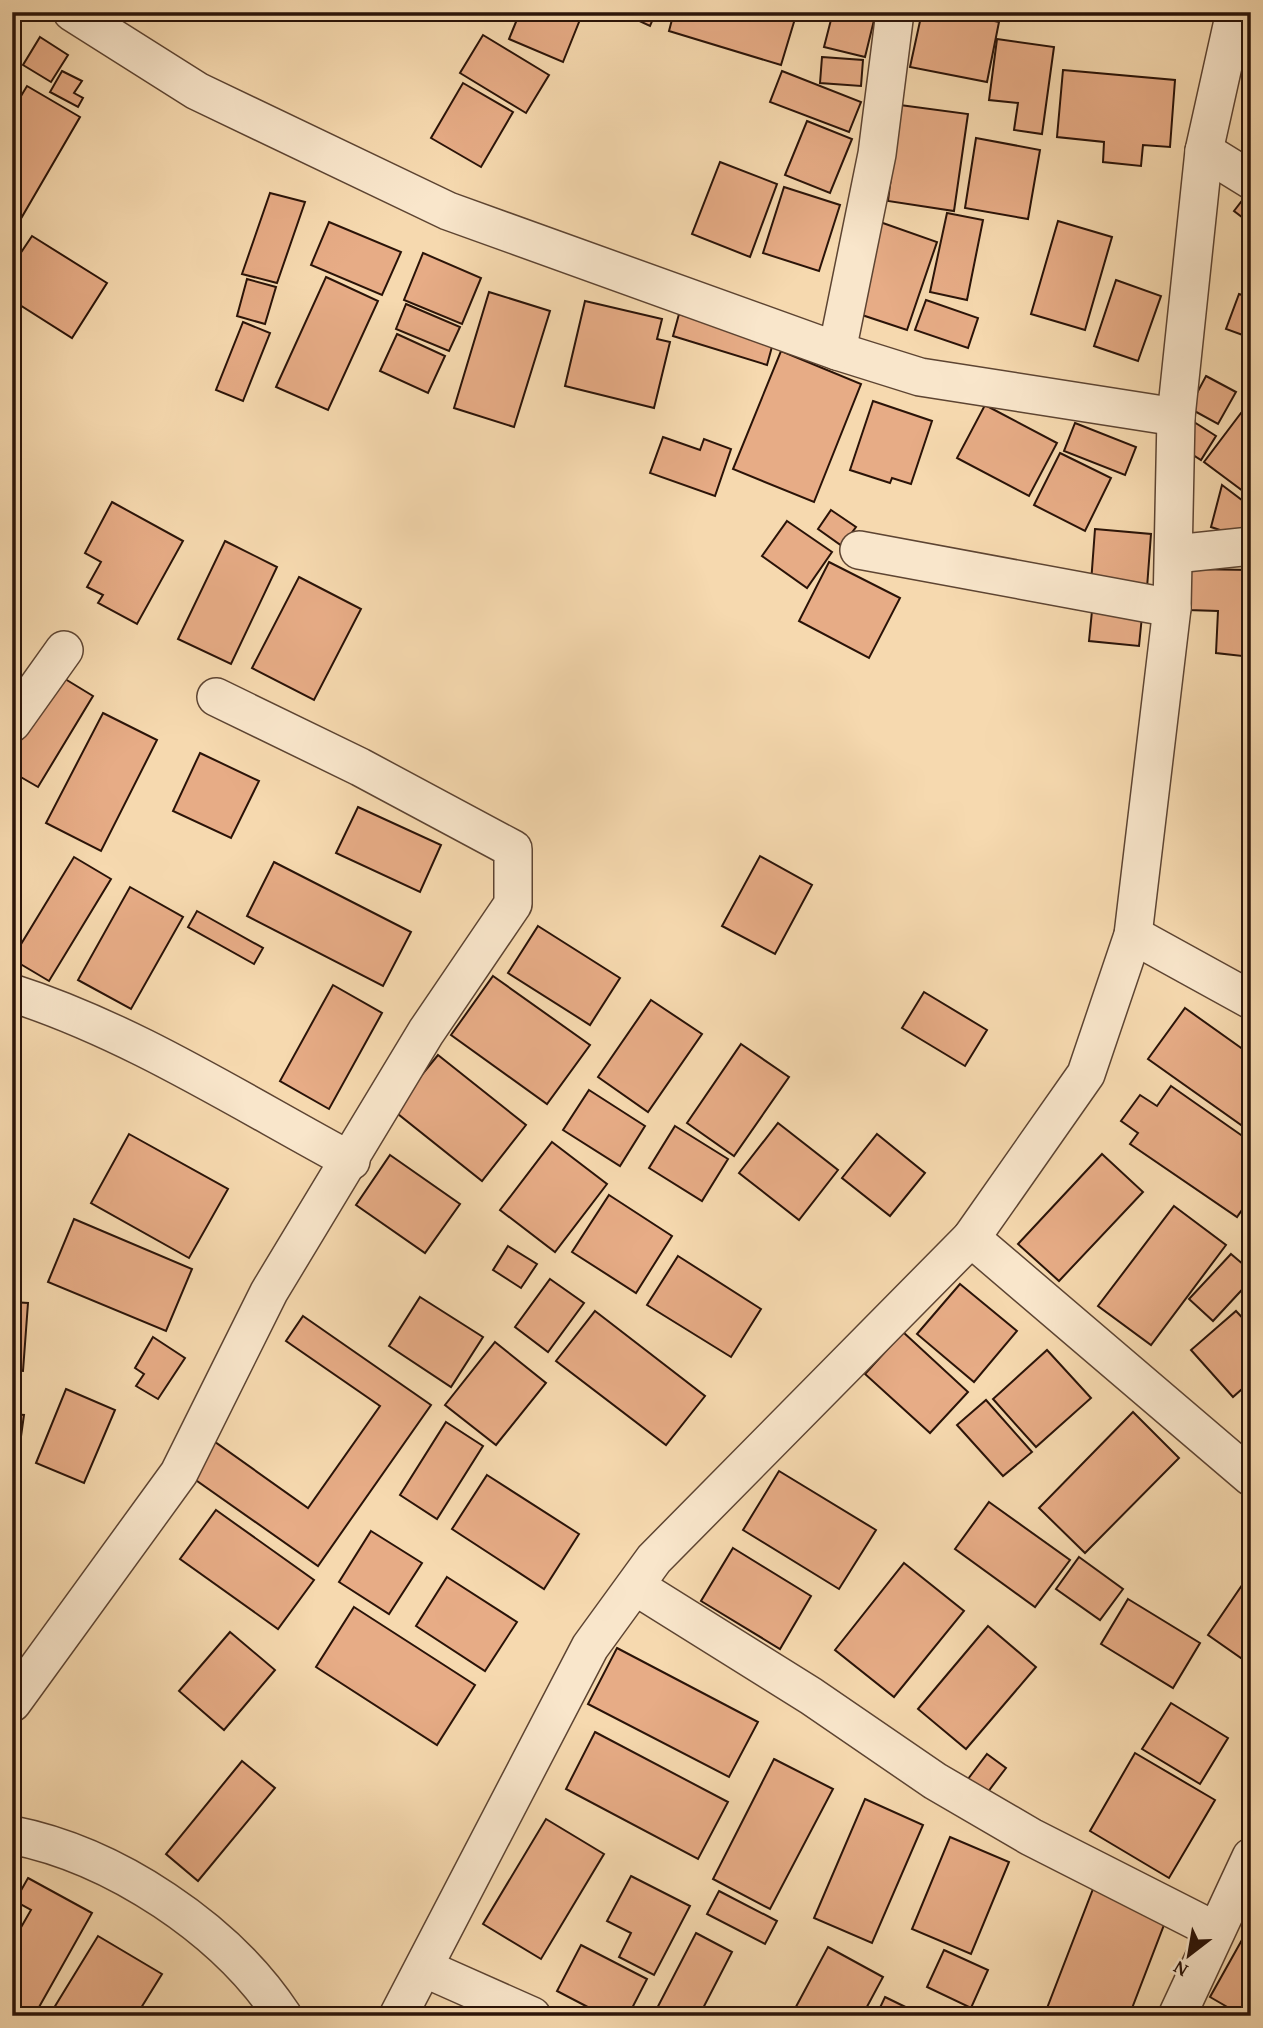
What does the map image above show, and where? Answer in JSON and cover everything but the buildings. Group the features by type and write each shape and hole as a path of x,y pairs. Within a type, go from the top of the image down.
{"street":[{"path":"72,12 197,91 448,211 837,351 920,377 1176,416"},
{"path":"837,351 877,154 895,12"},
{"path":"398,2016 590,1647 654,1559 971,1238 1086,1074 1133,935 1172,608 1176,416 1204,150 1234,12"},
{"path":"1204,150 1251,180"},
{"path":"1175,554 1251,546"},
{"path":"859,550 1172,608"},
{"path":"12,723 64,650"},
{"path":"12,1703 178,1473 269,1292 426,1032 513,904 513,849 360,767 216,697"},
{"path":"1133,935 1251,1000"},
{"path":"12,993 61,1009 116,1035 351,1160"},
{"path":"971,1238 1251,1477"},
{"path":"635,1586 811,1696 935,1782 1031,1837 1216,1931"},
{"path":"12,1835 110,1868 170,1902 231,1955 283,2016"},
{"path":"1177,2016 1251,1857"},
{"path":"424,1968 531,2016"}]}
